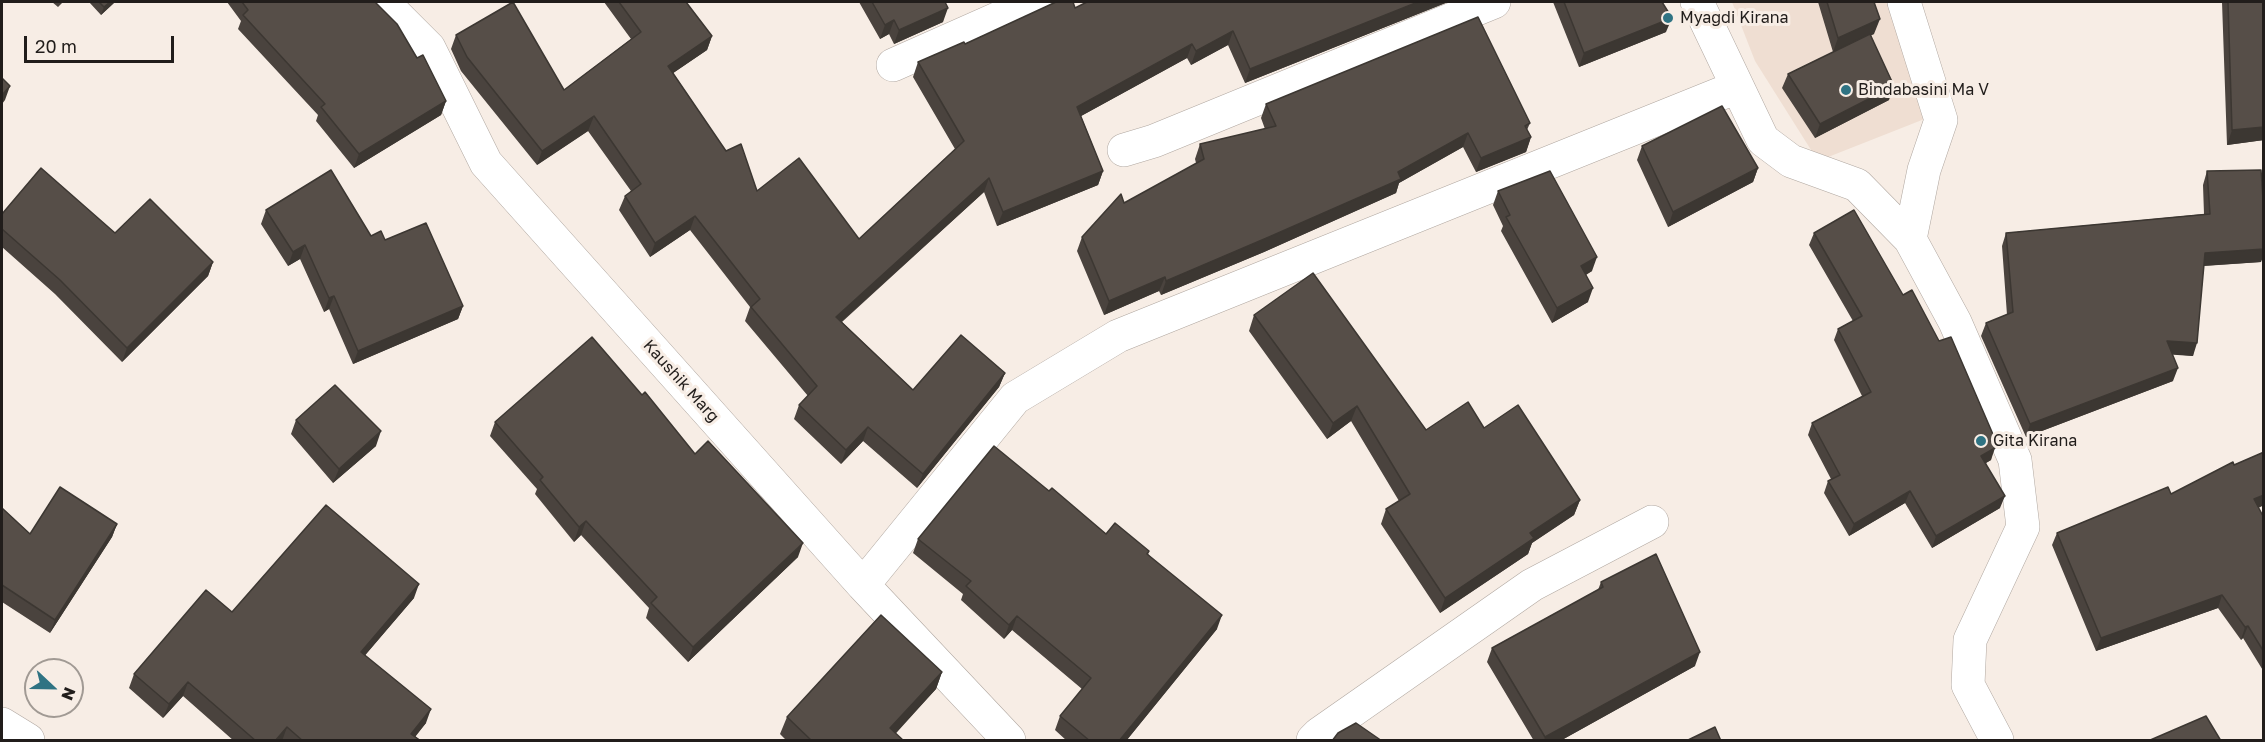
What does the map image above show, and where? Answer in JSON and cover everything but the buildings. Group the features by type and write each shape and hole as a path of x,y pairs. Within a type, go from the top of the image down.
{"main road":[{"name":"Kaushik Marg","path":"383,2 429,48 486,163 862,585 1009,741"},
{"path":"893,65 1035,2"},
{"path":"1124,150 1154,141 1494,2"},
{"path":"1697,2 1762,140 1791,161 1857,185 1910,239 1955,322 2014,460 2023,527 1970,640 1968,685 1996,741"},
{"path":"1904,2 1941,120 1924,170 1910,239"},
{"path":"862,585 1015,398 1118,336 1737,87"},
{"path":"1313,741 1318,734 1532,585 1652,522"},
{"path":"2,724 28,741"}],"shaded area":[{"name":"Bindabasini Ma V","path":"1732,2 1894,2 1927,118 1818,161 1755,61"}],"place":[{"name":"Myagdi Kirana","path":"1668,18"},
{"name":"Bindabasini Ma V","path":"1846,90"},
{"name":"Gita Kirana","path":"1981,441"}]}
